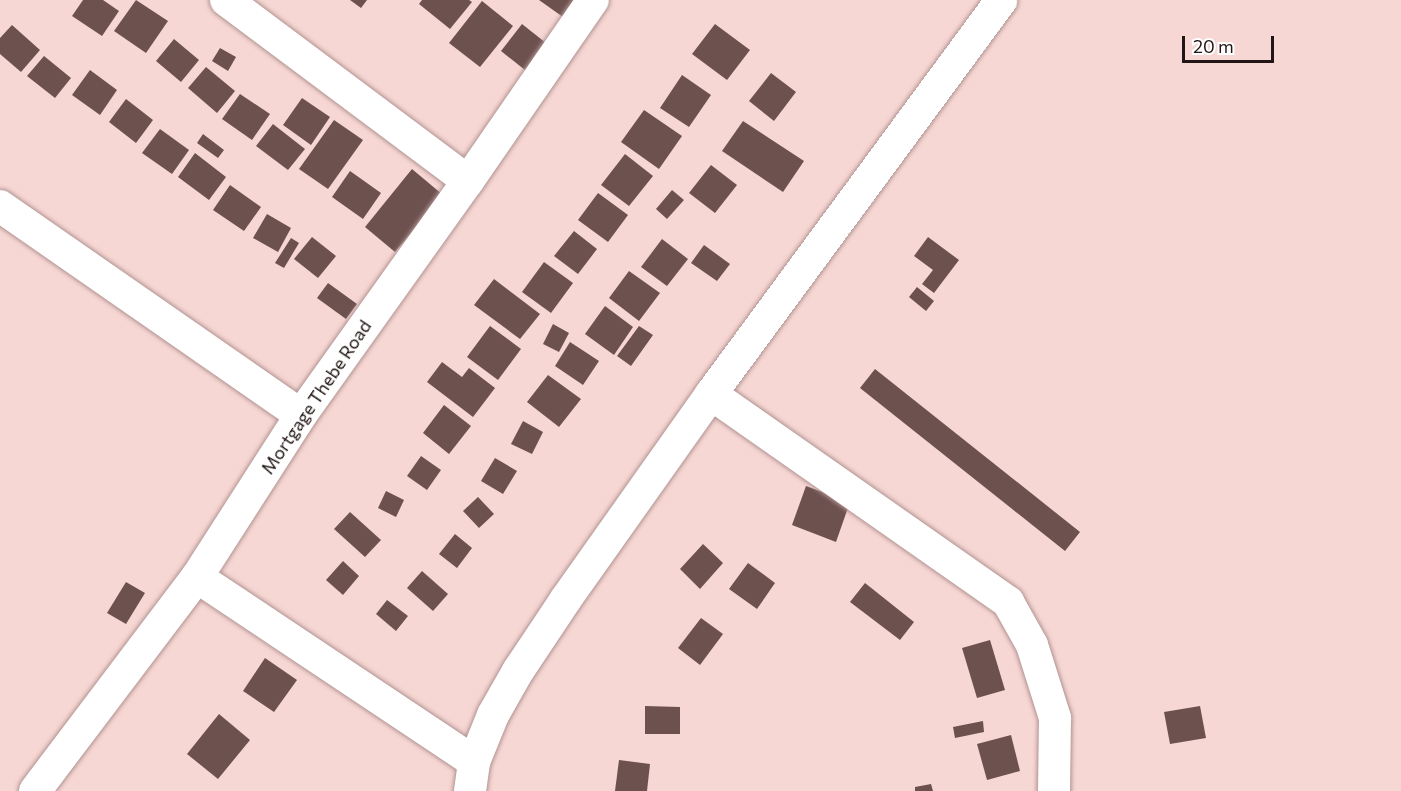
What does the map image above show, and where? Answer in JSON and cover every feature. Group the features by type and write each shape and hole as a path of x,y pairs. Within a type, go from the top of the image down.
{"street":[{"path":"226,0 468,181"},
{"name":"Mortgage Thebe Road","path":"35,791 197,577 301,415 468,181 593,0"},
{"path":"197,577 472,776 493,716 518,671 711,394 1001,0"},
{"path":"0,206 301,415"},
{"path":"711,394 1008,602 1032,645 1055,718 1054,791"}],"building":[{"path":"83,0 103,0 119,11 102,36 72,16"},
{"path":"136,0 168,21 146,53 114,31"},
{"path":"350,0 367,0 361,8"},
{"path":"422,0 469,0 472,2 450,29 419,4"},
{"path":"539,0 585,0 570,22"},
{"path":"482,1 513,26 480,67 449,43"},
{"path":"522,24 551,47 530,74 501,51"},
{"path":"715,24 750,50 727,80 692,54"},
{"path":"12,25 40,50 21,72 0,54 0,38"},
{"path":"174,39 199,60 181,82 156,61"},
{"path":"220,48 236,57 228,71 212,61"},
{"path":"44,56 71,78 55,98 27,76"},
{"path":"206,67 235,91 217,113 188,88"},
{"path":"90,70 117,90 100,115 72,95"},
{"path":"771,73 796,92 774,121 749,101"},
{"path":"682,75 711,95 689,127 660,108"},
{"path":"240,94 270,114 252,140 222,119"},
{"path":"302,98 330,117 311,145 283,125"},
{"path":"126,99 153,120 136,143 109,122"},
{"path":"644,110 682,136 659,169 621,142"},
{"path":"334,120 363,140 328,189 299,169"},
{"path":"743,121 804,161 783,192 722,151"},
{"path":"273,124 305,149 288,170 256,146"},
{"path":"160,129 189,150 172,174 142,153"},
{"path":"203,134 224,150 218,158 197,143"},
{"path":"195,153 226,177 209,200 178,177"},
{"path":"625,154 653,176 629,206 601,185"},
{"path":"711,165 737,185 715,213 689,193"},
{"path":"412,169 443,195 395,252 365,227"},
{"path":"350,171 381,193 363,219 332,197"},
{"path":"230,185 261,207 244,231 213,210"},
{"path":"672,190 684,200 667,219 656,209"},
{"path":"598,193 628,215 608,242 578,220"},
{"path":"267,214 291,228 278,252 253,238"},
{"path":"574,231 597,249 578,274 554,256"},
{"path":"312,237 336,256 318,278 294,259"},
{"path":"928,237 959,260 934,293 922,284 933,270 914,256"},
{"path":"291,238 299,243 284,268 275,263"},
{"path":"662,239 688,259 667,286 641,267"},
{"path":"704,245 730,264 717,281 691,263"},
{"path":"544,262 573,283 551,313 522,292"},
{"path":"629,271 660,293 639,321 609,298"},
{"path":"494,279 540,314 520,339 474,305"},
{"path":"328,283 357,304 346,319 317,298"},
{"path":"917,287 934,301 926,311 909,297"},
{"path":"605,306 633,327 614,355 585,334"},
{"path":"553,324 569,333 559,352 543,344"},
{"path":"490,326 521,349 498,380 467,357"},
{"path":"639,326 653,335 631,366 617,356"},
{"path":"570,342 599,361 583,385 555,366"},
{"path":"442,362 462,377 469,368 495,388 473,417 427,382"},
{"path":"875,369 1080,532 1065,551 860,388"},
{"path":"548,375 581,399 559,427 527,402"},
{"path":"444,405 471,426 449,454 423,433"},
{"path":"523,421 543,432 532,454 511,444"},
{"path":"421,456 441,470 427,490 407,476"},
{"path":"495,458 517,471 503,494 481,481"},
{"path":"806,486 850,502 836,542 792,525"},
{"path":"386,491 404,500 396,517 378,508"},
{"path":"478,497 494,514 479,528 463,511"},
{"path":"350,512 381,540 365,557 334,529"},
{"path":"455,534 472,548 457,568 439,554"},
{"path":"703,544 723,563 700,589 680,569"},
{"path":"343,561 359,576 343,595 326,580"},
{"path":"748,563 775,583 757,609 729,589"},
{"path":"422,571 448,594 433,611 407,588"},
{"path":"126,582 145,593 126,624 107,613"},
{"path":"865,583 914,622 900,640 850,602"},
{"path":"387,600 408,616 396,631 376,614"},
{"path":"701,618 723,634 700,665 678,648"},
{"path":"990,640 1005,690 977,698 962,648"},
{"path":"265,658 297,680 274,712 243,691"},
{"path":"645,706 680,707 680,734 645,734"},
{"path":"1200,706 1206,738 1170,744 1164,712"},
{"path":"219,714 250,740 218,779 187,754"},
{"path":"983,721 984,732 955,738 953,727"},
{"path":"1011,735 1020,771 987,780 977,744"},
{"path":"619,760 650,764 647,791 615,791"},
{"path":"931,784 933,791 915,791 915,787"}]}
